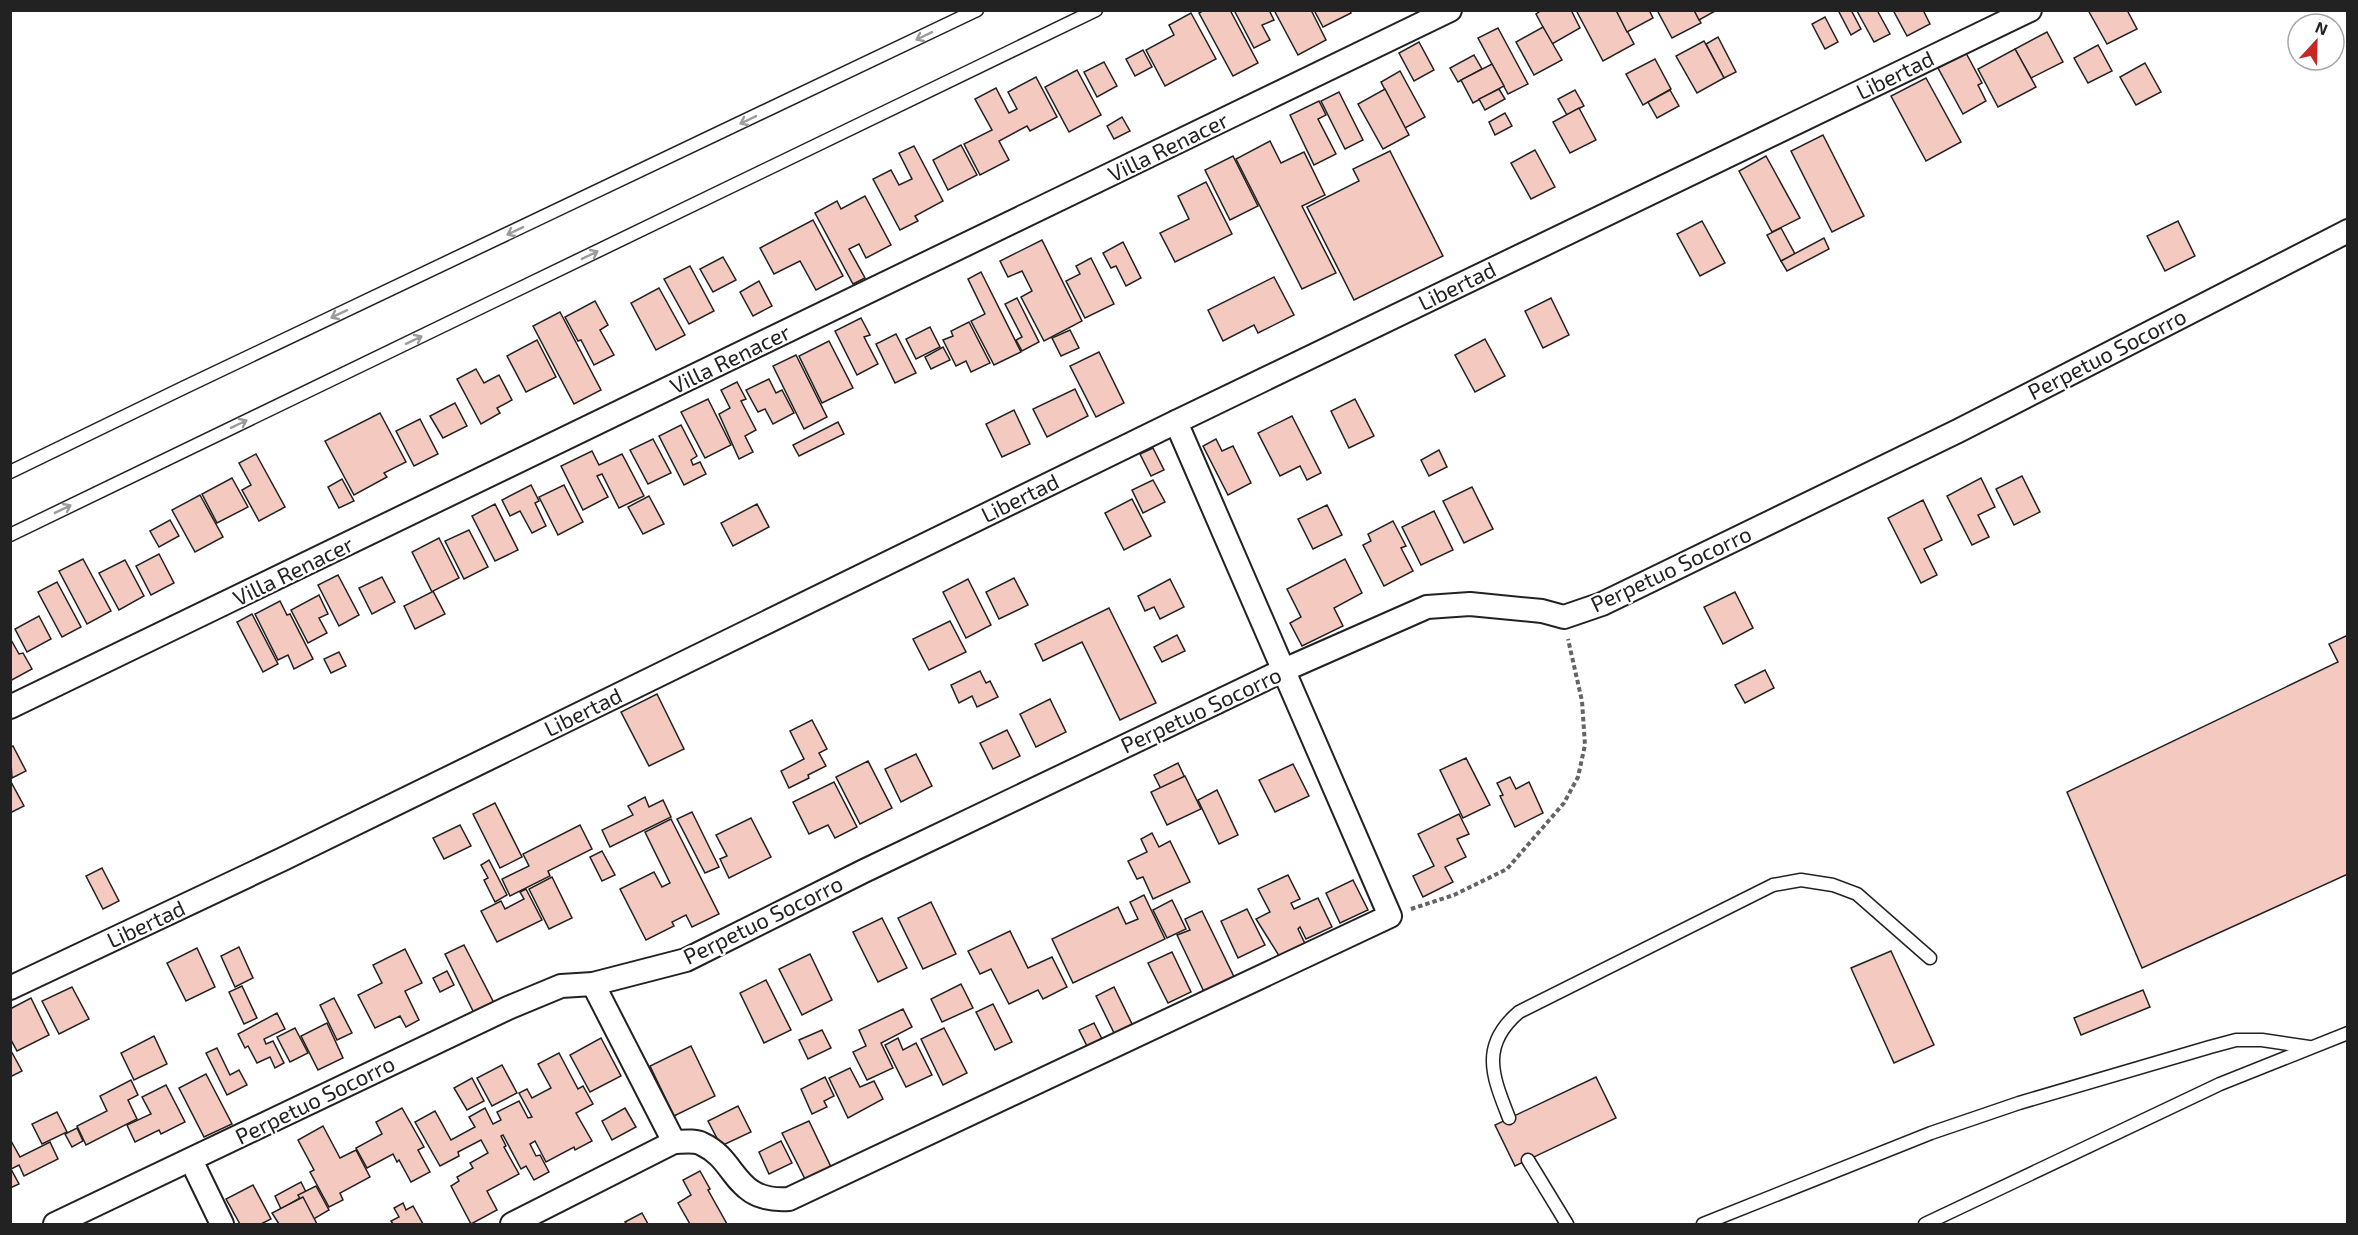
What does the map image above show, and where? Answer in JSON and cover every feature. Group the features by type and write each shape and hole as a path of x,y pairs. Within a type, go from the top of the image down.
{"street":[{"name":"Villa Renacer","path":"10,707 1450,10"},
{"name":"Libertad","path":"10,988 294,853 1176,422 2030,10"},
{"name":"Perpetuo Socorro","path":"55,1224 508,1008 561,986 593,984 686,960 864,871 1284,670 1427,607 1470,604 1542,611 1564,617 1602,604 1958,431 2348,231"},
{"path":"512,1224 674,1142 701,1143 719,1156 738,1181 756,1194 772,1200 789,1199 1390,916 1176,422"},
{"path":"593,984 674,1142"},
{"path":"191,1160 222,1224"}],"lane":[{"path":"10,472 977,10"},
{"path":"10,535 1096,10"},
{"path":"1509,1119 1493,1077 1492,1058 1497,1038 1508,1022 1519,1012 1773,885 1801,880 1833,885 1857,894 1930,958"},
{"path":"1925,1224 2220,1084 2348,1033"},
{"path":"1703,1224 1931,1133 2019,1103 2198,1050 2236,1040 2262,1040 2309,1047"},
{"path":"1528,1160 1568,1224"}],"path":[{"path":"1390,916 1454,895 1507,869 1564,803 1578,777 1585,745 1582,701 1564,617"}],"building":[{"path":"1204,10 1230,10 1258,63 1233,76 1199,13"},
{"path":"1234,10 1269,10 1274,20 1262,25 1270,40 1254,48"},
{"path":"1274,10 1311,10 1326,40 1298,55"},
{"path":"1314,10 1350,10 1351,13 1323,27"},
{"path":"1542,10 1571,10 1580,28 1552,44 1536,14"},
{"path":"1576,10 1616,10 1634,44 1603,61"},
{"path":"1616,10 1649,10 1653,18 1627,32"},
{"path":"1657,10 1694,10 1701,23 1672,38"},
{"path":"1694,10 1717,10 1699,20"},
{"path":"1838,10 1851,10 1861,29 1851,35"},
{"path":"1877,10 1890,34 1874,42 1857,11"},
{"path":"1893,10 1923,10 1930,24 1907,36"},
{"path":"2088,10 2127,10 2137,29 2107,44"},
{"path":"1191,13 1216,59 1165,86 1146,50 1174,35 1169,25"},
{"path":"1825,17 1838,42 1825,49 1812,24"},
{"path":"1543,27 1562,60 1534,75 1516,42"},
{"path":"1498,28 1528,84 1508,94 1478,38"},
{"path":"2047,32 2063,62 2031,78 2015,49"},
{"path":"1718,37 1736,72 1724,78 1706,44"},
{"path":"1704,41 1724,78 1697,93 1676,56"},
{"path":"1419,42 1434,70 1414,81 1399,53"},
{"path":"2098,45 2112,71 2088,83 2074,58"},
{"path":"2015,49 2036,87 1998,107 1978,69"},
{"path":"1143,50 1152,67 1135,76 1126,59"},
{"path":"1966,53 1982,83 1978,85 1986,101 1963,114 1938,68"},
{"path":"1474,55 1482,69 1458,82 1450,68"},
{"path":"1655,59 1671,89 1643,105 1626,74"},
{"path":"1104,62 1117,86 1097,97 1084,72"},
{"path":"2145,63 2161,92 2136,105 2120,77"},
{"path":"1492,64 1504,86 1473,103 1461,80"},
{"path":"1077,70 1101,115 1069,132 1045,87"},
{"path":"1400,71 1425,117 1405,128 1381,82"},
{"path":"1036,77 1057,117 1030,131 1027,126 999,141 1009,160 980,175 964,144 992,130 975,99 996,88 1009,113 1017,109 1008,92"},
{"path":"1926,78 1961,142 1926,161 1891,96"},
{"path":"1385,89 1409,135 1383,149 1358,104"},
{"path":"1499,89 1505,99 1485,110 1479,99"},
{"path":"1575,90 1584,106 1567,115 1558,99"},
{"path":"1670,90 1679,106 1657,118 1648,102"},
{"path":"1339,92 1363,140 1345,149 1321,101"},
{"path":"1319,101 1326,115 1318,119 1336,154 1314,165 1290,115"},
{"path":"1579,108 1596,140 1570,153 1553,122"},
{"path":"1505,113 1512,126 1495,135 1489,122"},
{"path":"1122,117 1130,131 1114,139 1107,126"},
{"path":"1823,135 1864,216 1832,232 1791,151"},
{"path":"1270,141 1281,163 1304,152 1325,195 1302,206 1336,273 1302,289 1236,159"},
{"path":"961,145 977,175 948,190 933,160"},
{"path":"914,146 943,201 915,216 918,221 900,230 873,179 891,170 899,185 912,179 899,153"},
{"path":"1535,150 1555,187 1531,199 1511,163"},
{"path":"1390,151 1443,256 1354,300 1307,207 1359,181 1353,169"},
{"path":"1233,156 1258,206 1230,220 1205,170"},
{"path":"1766,156 1800,218 1772,232 1739,171"},
{"path":"1206,182 1232,234 1175,262 1160,233 1189,219 1178,196"},
{"path":"865,196 891,245 866,258 859,244 849,249 865,278 853,284 815,213 837,201 841,209"},
{"path":"813,220 843,276 816,290 800,261 774,274 760,248"},
{"path":"1702,221 1725,263 1700,276 1677,234"},
{"path":"2178,221 2195,256 2165,271 2147,236"},
{"path":"1781,228 1795,254 1781,261 1767,235"},
{"path":"1824,238 1829,249 1787,271 1781,261"},
{"path":"1042,240 1082,321 1044,341 1021,297 1032,291 1022,271 1008,277 1000,261"},
{"path":"1123,242 1141,278 1126,286 1116,266 1111,268 1103,253"},
{"path":"723,257 736,280 713,292 700,269"},
{"path":"1091,258 1114,304 1085,318 1066,281 1080,274 1076,266"},
{"path":"690,266 714,311 689,324 664,279"},
{"path":"981,272 1021,352 994,365 971,321 985,314 968,279"},
{"path":"1274,277 1294,315 1258,333 1254,325 1223,341 1208,310"},
{"path":"759,281 772,306 753,316 740,292"},
{"path":"659,288 685,335 656,350 631,303"},
{"path":"1017,298 1039,342 1022,351 1016,340 1022,337 1005,304"},
{"path":"1551,298 1569,335 1543,348 1525,311"},
{"path":"595,301 608,325 600,330 614,355 594,365 581,340 578,341 565,317"},
{"path":"560,312 601,390 574,404 533,326"},
{"path":"861,318 870,335 864,337 878,364 857,375 835,331"},
{"path":"969,322 990,363 971,372 966,361 956,366 943,340 953,336 951,331"},
{"path":"930,327 940,347 916,359 906,339"},
{"path":"1070,330 1079,348 1061,356 1052,338"},
{"path":"896,334 916,373 895,383 876,344"},
{"path":"1485,339 1505,376 1475,392 1455,355"},
{"path":"537,340 556,377 526,392 507,356"},
{"path":"829,341 853,388 822,403 799,356"},
{"path":"943,347 950,360 931,369 925,357"},
{"path":"1099,352 1124,403 1096,417 1070,366"},
{"path":"796,355 827,417 804,429 773,366"},
{"path":"476,369 484,383 499,375 512,400 497,408 500,413 481,424 457,379"},
{"path":"769,379 776,393 782,390 794,413 773,424 765,409 758,412 746,390"},
{"path":"737,382 746,399 741,401 756,430 745,436 753,452 739,459 719,414 730,408 721,390"},
{"path":"1075,389 1088,416 1047,437 1033,409"},
{"path":"708,399 731,445 705,458 681,412"},
{"path":"1355,399 1374,436 1349,448 1331,411"},
{"path":"455,403 467,426 443,438 430,416"},
{"path":"1014,410 1030,444 1002,457 986,424"},
{"path":"380,413 406,462 384,473 387,477 354,495 325,441"},
{"path":"1292,416 1321,473 1307,480 1300,466 1280,476 1258,433"},
{"path":"420,419 438,454 414,466 396,431"},
{"path":"838,422 844,434 799,456 793,445"},
{"path":"681,425 697,456 691,460 693,465 700,462 706,474 684,485 659,436"},
{"path":"653,439 671,473 648,484 630,450"},
{"path":"1216,439 1222,451 1233,446 1251,483 1228,495 1203,446"},
{"path":"1153,448 1164,470 1151,476 1140,454"},
{"path":"1439,450 1447,467 1429,476 1421,460"},
{"path":"592,451 599,465 622,454 644,496 619,508 602,474 597,476 608,497 583,510 561,466"},
{"path":"256,454 285,507 259,521 242,490 251,485 239,463"},
{"path":"2022,476 2040,512 2014,525 1996,489"},
{"path":"232,478 248,507 217,523 202,494"},
{"path":"1981,478 1995,507 1978,515 1989,537 1972,545 1947,496"},
{"path":"342,479 354,501 339,508 328,487"},
{"path":"1153,480 1165,502 1143,513 1132,490"},
{"path":"531,485 539,501 535,503 546,526 532,533 520,511 510,516 502,500"},
{"path":"564,485 583,522 558,535 539,497"},
{"path":"1472,487 1493,529 1464,543 1443,501"},
{"path":"200,495 223,537 195,552 172,510"},
{"path":"649,496 664,524 643,534 628,507"},
{"path":"1132,499 1151,536 1124,550 1105,513"},
{"path":"1923,500 1942,540 1924,549 1937,575 1921,583 1888,518"},
{"path":"495,504 518,550 495,561 472,516"},
{"path":"757,504 769,527 733,546 721,523"},
{"path":"1327,505 1342,535 1313,549 1298,519"},
{"path":"1434,511 1453,550 1421,565 1402,527"},
{"path":"170,520 179,536 159,547 150,531"},
{"path":"1393,521 1406,546 1401,548 1413,571 1384,586 1363,545 1371,541 1368,534"},
{"path":"469,530 488,567 464,579 445,541"},
{"path":"439,538 459,578 433,591 445,614 415,629 404,606 432,592 412,552"},
{"path":"159,554 174,583 151,595 136,566"},
{"path":"83,559 111,611 87,624 59,571"},
{"path":"1345,559 1362,593 1334,608 1343,626 1302,646 1290,623 1301,617 1287,589"},
{"path":"125,560 144,596 119,610 99,573"},
{"path":"338,575 359,615 339,626 318,585"},
{"path":"382,577 395,602 372,614 359,588"},
{"path":"1014,578 1028,605 999,619 986,592"},
{"path":"968,579 991,625 966,638 943,592"},
{"path":"1170,579 1184,607 1160,619 1154,607 1145,611 1138,596"},
{"path":"57,582 81,627 62,637 38,592"},
{"path":"1735,592 1753,628 1723,644 1704,607"},
{"path":"319,595 328,614 319,618 327,633 308,643 291,610"},
{"path":"280,601 287,615 290,614 313,659 294,669 288,655 278,660 255,614"},
{"path":"1109,608 1156,703 1120,720 1082,642 1043,661 1035,644"},
{"path":"252,614 278,664 263,672 237,622"},
{"path":"39,616 51,639 27,652 15,629"},
{"path":"950,621 966,652 929,670 913,639"},
{"path":"1177,635 1185,651 1162,662 1154,647"},
{"path":"2348,635 2348,874 2142,968 2067,792 2338,662 2329,644"},
{"path":"10,638 19,654 23,653 32,669 10,681"},
{"path":"339,652 346,666 331,673 324,659"},
{"path":"1765,670 1774,688 1745,703 1735,685"},
{"path":"980,671 986,683 990,681 998,697 977,707 972,696 959,703 951,685"},
{"path":"657,694 684,749 649,766 621,712"},
{"path":"1050,699 1066,732 1036,747 1020,714"},
{"path":"812,720 827,749 819,753 826,766 789,788 781,771 804,759 790,731"},
{"path":"1007,730 1020,756 993,769 980,743"},
{"path":"13,746 26,771 12,778 10,748"},
{"path":"916,754 932,786 901,802 885,769"},
{"path":"1466,758 1490,805 1463,818 1440,770"},
{"path":"868,761 892,808 860,824 836,777"},
{"path":"1178,763 1185,778 1161,789 1154,775"},
{"path":"1293,764 1309,796 1275,812 1259,780"},
{"path":"1185,776 1201,809 1167,825 1151,792"},
{"path":"1510,777 1516,789 1529,782 1543,813 1515,827 1500,796 1503,795 1497,783"},
{"path":"10,780 24,806 10,813"},
{"path":"834,782 857,827 835,838 828,825 809,834 793,802"},
{"path":"1217,790 1238,835 1219,844 1198,800"},
{"path":"645,797 649,807 663,800 671,817 610,847 602,830 633,815 628,806"},
{"path":"495,803 522,857 500,868 473,814"},
{"path":"692,812 719,867 705,873 677,819"},
{"path":"1459,814 1469,834 1457,839 1466,857 1445,867 1453,882 1423,897 1413,876 1434,866 1418,834"},
{"path":"751,818 771,857 729,878 720,859 727,856 716,835"},
{"path":"671,819 719,914 692,927 686,915 672,922 674,926 646,940 620,889 654,872 662,887 670,883 645,832"},
{"path":"460,825 471,846 444,859 433,838"},
{"path":"580,825 592,849 548,871 550,876 510,896 502,879 529,866 523,854"},
{"path":"1152,833 1159,847 1170,841 1190,882 1153,899 1143,877 1137,879 1128,861 1147,852 1141,839"},
{"path":"602,851 615,875 602,881 590,857"},
{"path":"489,860 507,895 495,902 484,880 488,878 481,865"},
{"path":"102,868 119,901 103,909 86,876"},
{"path":"1288,875 1300,899 1291,903 1294,909 1318,898 1332,927 1306,939 1300,927 1298,929 1308,950 1283,962 1256,919 1270,912 1258,889"},
{"path":"552,877 572,918 549,929 529,889"},
{"path":"1353,880 1368,910 1340,923 1326,893"},
{"path":"526,889 542,920 497,942 481,911 501,901 505,909 524,899 520,892"},
{"path":"1144,895 1165,939 1073,983 1052,939 1118,907 1126,924 1138,919 1130,902"},
{"path":"1172,900 1186,929 1167,938 1153,910"},
{"path":"931,902 956,954 923,969 898,918"},
{"path":"1247,909 1265,945 1238,958 1221,921"},
{"path":"1202,911 1237,983 1207,998 1177,935 1190,930 1185,919"},
{"path":"882,918 907,968 878,982 853,932"},
{"path":"1010,931 1028,968 1052,957 1067,987 1043,999 1038,990 1009,1004 991,969 980,974 968,951"},
{"path":"464,945 494,1003 474,1013 445,954"},
{"path":"239,947 253,978 235,987 221,956"},
{"path":"197,948 215,987 186,1001 167,963"},
{"path":"405,949 422,983 405,991 419,1020 406,1027 400,1016 375,1028 358,995 382,983 373,965"},
{"path":"1891,951 1934,1045 1894,1063 1851,968"},
{"path":"1172,952 1191,992 1168,1003 1148,963"},
{"path":"810,954 832,1000 802,1015 779,969"},
{"path":"447,971 454,985 440,992 433,978"},
{"path":"766,980 791,1030 764,1043 740,993"},
{"path":"961,984 973,1008 942,1022 931,999"},
{"path":"242,986 257,1018 244,1024 229,992"},
{"path":"72,987 89,1019 59,1034 42,1001"},
{"path":"1114,987 1134,1028 1116,1037 1096,996"},
{"path":"2143,990 2150,1007 2081,1035 2074,1018"},
{"path":"31,998 49,1035 17,1051 10,1038 10,1009"},
{"path":"334,998 352,1033 337,1040 320,1005"},
{"path":"993,1004 1012,1042 995,1050 976,1012"},
{"path":"903,1009 912,1027 881,1043 893,1068 867,1080 853,1052 866,1046 859,1030"},
{"path":"277,1013 285,1029 264,1039 266,1044 273,1041 284,1063 275,1068 270,1057 257,1063 248,1046 245,1048 238,1034"},
{"path":"327,1023 343,1058 318,1070 301,1036"},
{"path":"1094,1023 1106,1047 1091,1054 1079,1030"},
{"path":"295,1028 308,1053 290,1062 277,1037"},
{"path":"944,1028 967,1073 943,1085 921,1039"},
{"path":"822,1030 831,1048 808,1059 799,1040"},
{"path":"154,1036 167,1064 134,1080 121,1053"},
{"path":"601,1038 621,1076 590,1092 570,1055"},
{"path":"898,1038 903,1050 916,1043 932,1075 906,1087 885,1045"},
{"path":"691,1046 715,1096 674,1116 650,1066"},
{"path":"217,1048 230,1075 239,1070 247,1085 227,1095 206,1053"},
{"path":"10,1049 22,1071 10,1077"},
{"path":"559,1053 578,1089 583,1086 593,1104 576,1113 592,1141 575,1150 574,1147 546,1162 535,1141 530,1144 536,1156 540,1155 549,1172 534,1180 526,1166 521,1169 503,1135 501,1136 506,1146 504,1147 519,1174 487,1191 497,1210 471,1224 451,1186 459,1181 457,1177 473,1168 470,1163 488,1153 481,1140 458,1152 459,1156 440,1166 415,1122 435,1111 451,1140 475,1127 469,1117 485,1108 493,1124 501,1120 497,1112 519,1101 528,1118 532,1117 519,1093 527,1089 532,1098 551,1088 538,1064"},
{"path":"502,1065 517,1093 492,1106 477,1078"},
{"path":"850,1068 860,1087 874,1081 883,1099 848,1118 829,1078"},
{"path":"206,1074 232,1124 204,1137 179,1088"},
{"path":"825,1077 834,1096 824,1101 827,1107 812,1114 801,1089"},
{"path":"1596,1077 1616,1118 1515,1166 1495,1125"},
{"path":"472,1078 484,1101 467,1110 454,1088"},
{"path":"131,1080 138,1095 128,1100 137,1119 86,1145 77,1126 107,1111 100,1096"},
{"path":"166,1085 185,1122 161,1134 159,1130 135,1142 127,1125 151,1114 142,1097"},
{"path":"738,1106 751,1132 721,1146 708,1121"},
{"path":"402,1108 424,1147 418,1150 430,1172 411,1182 399,1160 397,1162 393,1154 367,1168 356,1148 382,1134 376,1122"},
{"path":"625,1108 636,1127 612,1140 602,1121"},
{"path":"57,1112 67,1132 42,1144 32,1124"},
{"path":"809,1121 831,1167 805,1179 782,1133"},
{"path":"323,1126 340,1158 356,1150 370,1177 340,1193 343,1200 329,1207 310,1172 314,1170 298,1140"},
{"path":"77,1128 83,1141 72,1147 65,1134"},
{"path":"10,1139 20,1157 50,1142 58,1159 24,1176 19,1165 11,1169 19,1184 10,1188"},
{"path":"781,1141 792,1163 769,1174 759,1152"},
{"path":"700,1171 727,1224 690,1224 678,1203 691,1195 683,1180"},
{"path":"301,1182 307,1194 281,1209 275,1196"},
{"path":"253,1185 271,1219 261,1224 240,1224 226,1199"},
{"path":"316,1186 329,1210 312,1220 298,1195"},
{"path":"303,1197 317,1224 279,1224 272,1213"},
{"path":"403,1203 406,1210 413,1206 423,1224 393,1224 391,1221 399,1217 394,1208"},
{"path":"642,1213 648,1224 627,1224 625,1222"}]}
